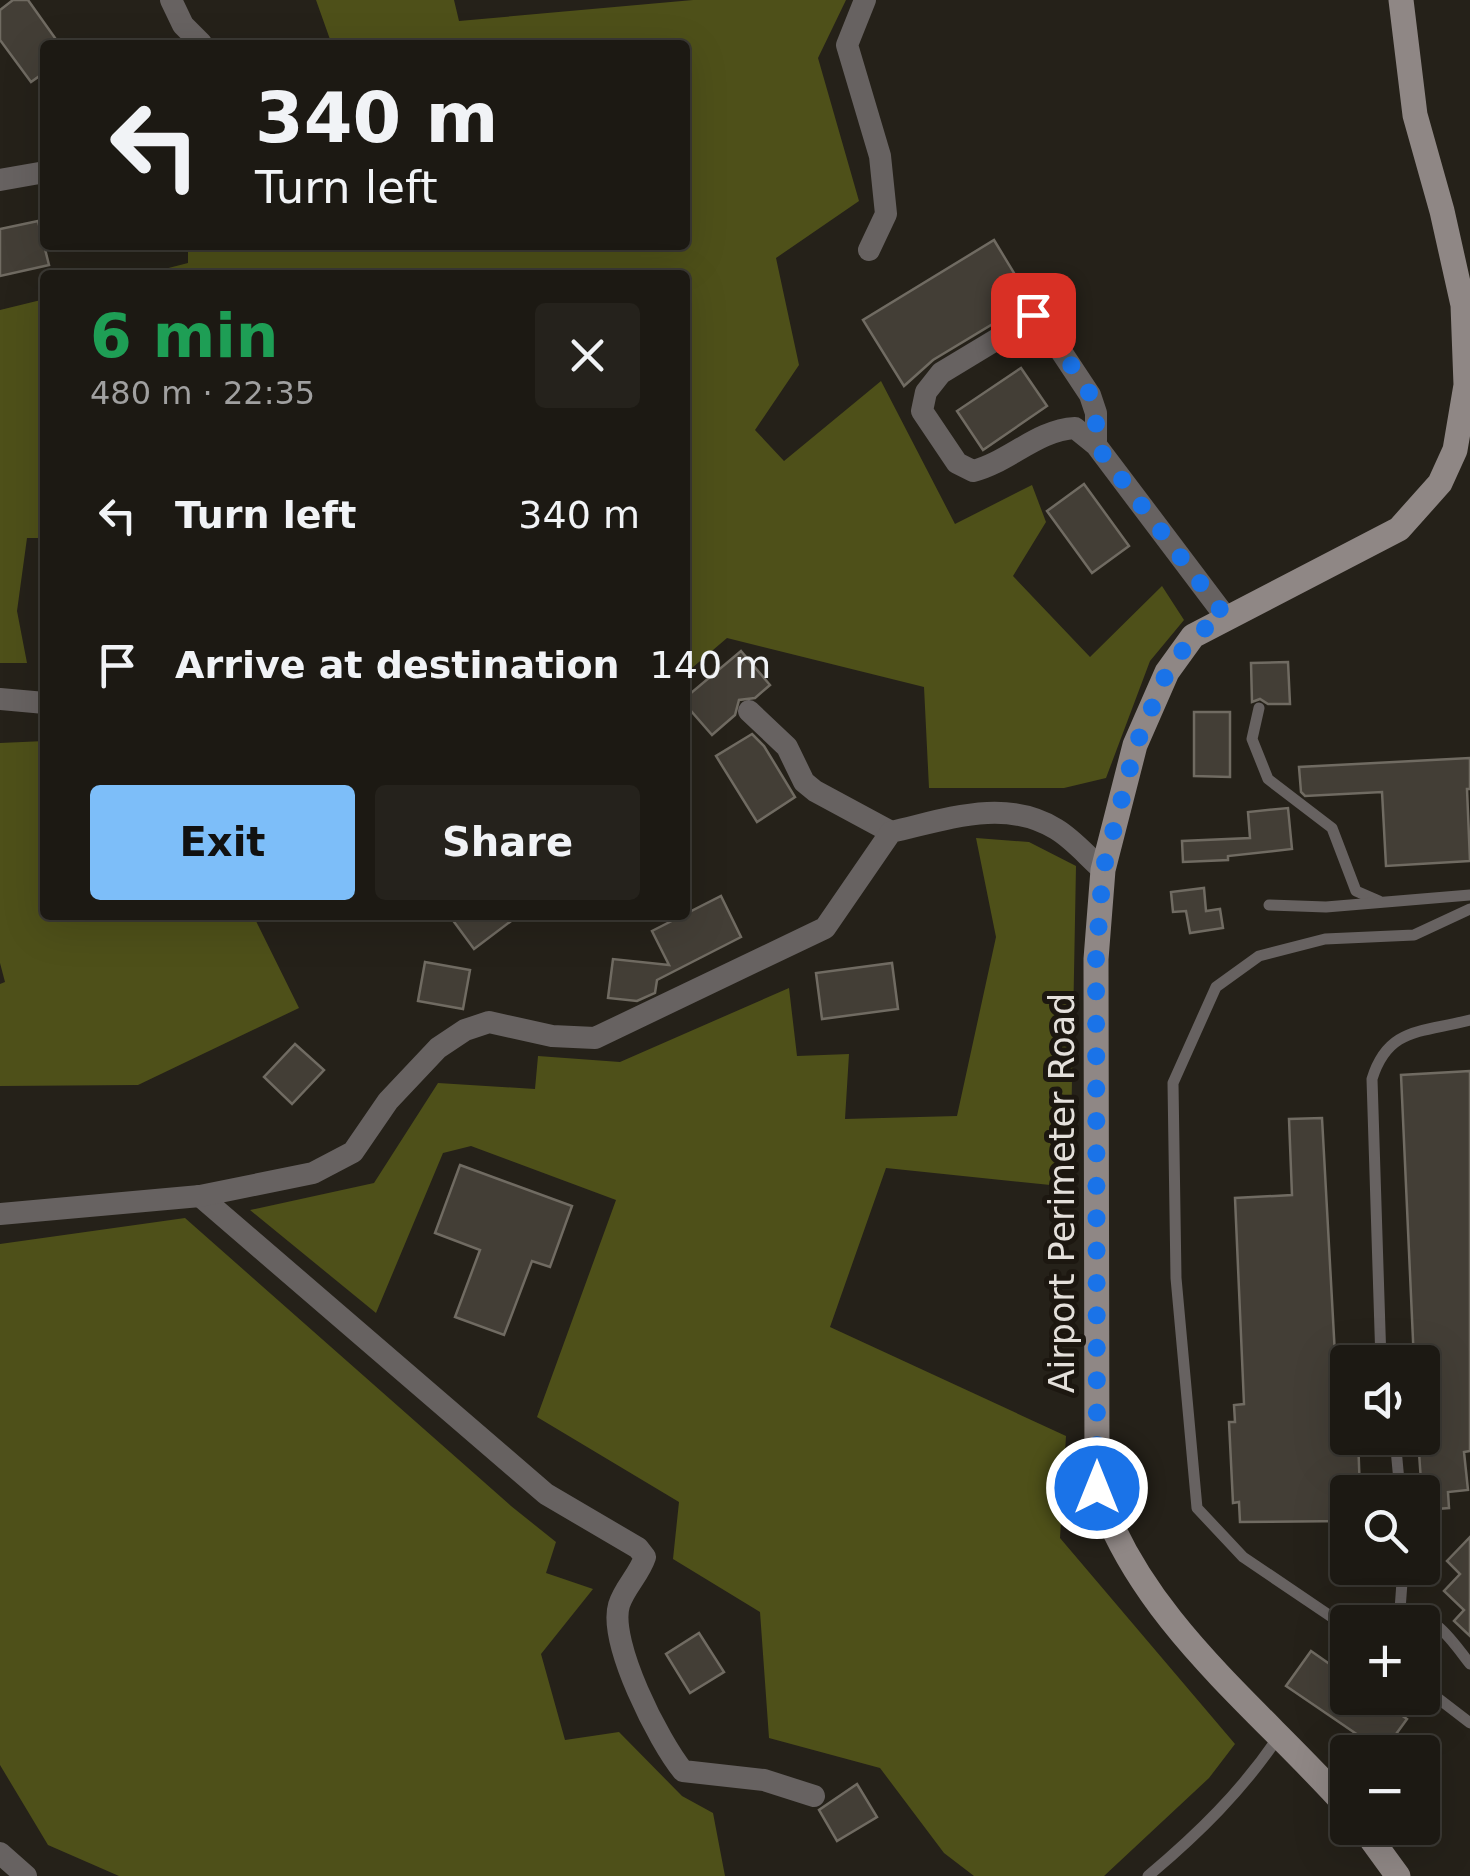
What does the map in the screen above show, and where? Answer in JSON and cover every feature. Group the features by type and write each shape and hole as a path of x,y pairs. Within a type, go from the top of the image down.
{"street":[{"path":"172,0 183,25 199,40"},
{"path":"866,0 847,45 880,156 886,214 869,250"},
{"name":"Airport Perimeter Road","path":"1330,1789 1167,1618 1118,1541 1097,1488 1096,959 1103,870 1136,745 1167,672 1193,636 1225,616 1346,560 1399,529 1440,483 1455,450 1466,385 1463,305 1442,211 1414,116 1401,0"},
{"path":"0,180 40,173"},
{"path":"1096,445 1096,413 1090,394 1037,315 941,374 926,392 922,411 957,462 972,471 989,467 1055,429 1075,428 1096,445 1225,616"},
{"path":"0,698 40,702"},
{"path":"749,711 787,747 804,782 891,832 974,812 1001,812 1056,828 1103,870"},
{"path":"0,1214 200,1196 314,1172 342,1160 353,1152 388,1101 465,1030 489,1022 552,1036 595,1038 825,928 891,832"},
{"path":"200,1196 546,1494 638,1548 644,1557 619,1604 620,1626 636,1689 649,1720 683,1770 764,1780 814,1796"},
{"path":"1375,1845 1398,1876"},
{"path":"0,1853 26,1876"}],"lane":[{"path":"1259,708 1252,738 1268,778 1332,828 1356,891 1380,902"},
{"path":"1269,905 1326,906 1470,896"},
{"path":"1330,1616 1242,1558 1197,1508 1176,1278 1173,1083 1216,987 1259,956 1325,938 1414,935 1470,908"},
{"path":"1380,1345 1372,1080 1380,1055 1392,1040 1470,1020"},
{"path":"1440,1628 1470,1664"},
{"path":"1440,1700 1470,1723"},
{"path":"1148,1876 1208,1824 1251,1778 1279,1736"}],"shaded area":[{"path":"316,0 454,0 459,21 693,0 846,0 818,58 859,201 776,258 799,365 755,430 784,461 881,381 955,524 1032,485 1046,522 1013,576 1090,657 1162,586 1184,620 1150,661 1106,778 1064,788 929,788 924,687 727,638 690,670 690,270 161,270 188,263 188,250 690,250 690,40 330,40"},
{"path":"40,300 40,538 27,538 17,611 27,663 0,663 0,310"},
{"path":"40,741 40,920 255,920 299,1008 138,1085 0,1086 0,984 5,982 0,963 0,743"},
{"path":"976,838 1029,842 1076,866 1070,1187 886,1168 830,1327 1066,1436 1060,1538 1235,1744 1209,1778 1104,1876 974,1876 944,1853 880,1768 769,1738 760,1612 673,1559 679,1502 537,1417 616,1200 471,1146 443,1153 376,1313 250,1210 374,1183 438,1083 535,1089 538,1056 620,1062 789,988 797,1056 849,1054 845,1119 957,1116 996,937"},
{"path":"185,1218 556,1542 546,1573 593,1589 541,1654 565,1740 619,1732 682,1796 713,1813 725,1876 119,1876 48,1845 0,1765 0,1244"}],"building":[{"path":"13,0 28,0 56,40 40,40 40,76 31,82 0,40 0,10"},
{"path":"38,221 40,250 45,250 49,265 0,276 0,229"},
{"path":"994,240 1031,301 933,360 904,386 863,320"},
{"path":"1021,368 1047,406 983,450 957,411"},
{"path":"1084,484 1129,546 1092,573 1047,511"},
{"path":"741,651 770,685 755,698 739,700 735,715 712,735 690,710 690,694"},
{"path":"1288,662 1290,704 1268,704 1260,699 1252,702 1251,663"},
{"path":"1194,712 1230,712 1230,777 1194,776"},
{"path":"752,734 764,746 795,797 757,822 716,756"},
{"path":"1470,758 1470,861 1386,866 1382,792 1305,796 1301,792 1299,767"},
{"path":"1288,808 1292,849 1228,856 1228,860 1183,862 1182,841 1250,838 1248,812"},
{"path":"1204,888 1206,911 1220,909 1223,928 1190,933 1186,911 1173,912 1171,892"},
{"path":"721,896 741,937 657,980 655,993 637,1001 608,998 613,959 669,965 652,931 674,920 690,920 690,912"},
{"path":"453,920 512,920 474,949"},
{"path":"425,962 470,970 463,1009 418,1001"},
{"path":"892,963 898,1009 822,1019 816,973"},
{"path":"295,1044 324,1070 292,1104 264,1077"},
{"path":"1470,1071 1470,1451 1464,1452 1468,1490 1448,1492 1449,1508 1440,1509 1440,1475 1421,1475 1419,1455 1440,1455 1440,1345 1413,1345 1401,1075"},
{"path":"1322,1118 1334,1345 1330,1345 1330,1455 1359,1455 1359,1475 1330,1475 1330,1521 1240,1522 1239,1502 1233,1503 1229,1422 1235,1422 1234,1405 1244,1404 1235,1198 1292,1195 1289,1119"},
{"path":"460,1165 572,1206 550,1267 532,1261 504,1335 455,1317 480,1250 435,1233"},
{"path":"1470,1537 1470,1636 1454,1621 1464,1610 1444,1591 1460,1574 1447,1561"},
{"path":"699,1633 724,1672 690,1693 666,1654"},
{"path":"1311,1651 1330,1664 1330,1715 1401,1715 1407,1719 1395,1735 1358,1735 1286,1686"},
{"path":"857,1784 877,1817 837,1841 819,1810"}],"route":[{"path":"1033,315 1040,317 1090,394 1096,413 1096,445 1225,616 1193,636 1167,672 1136,745 1103,870 1096,959 1097,1488"}]}
